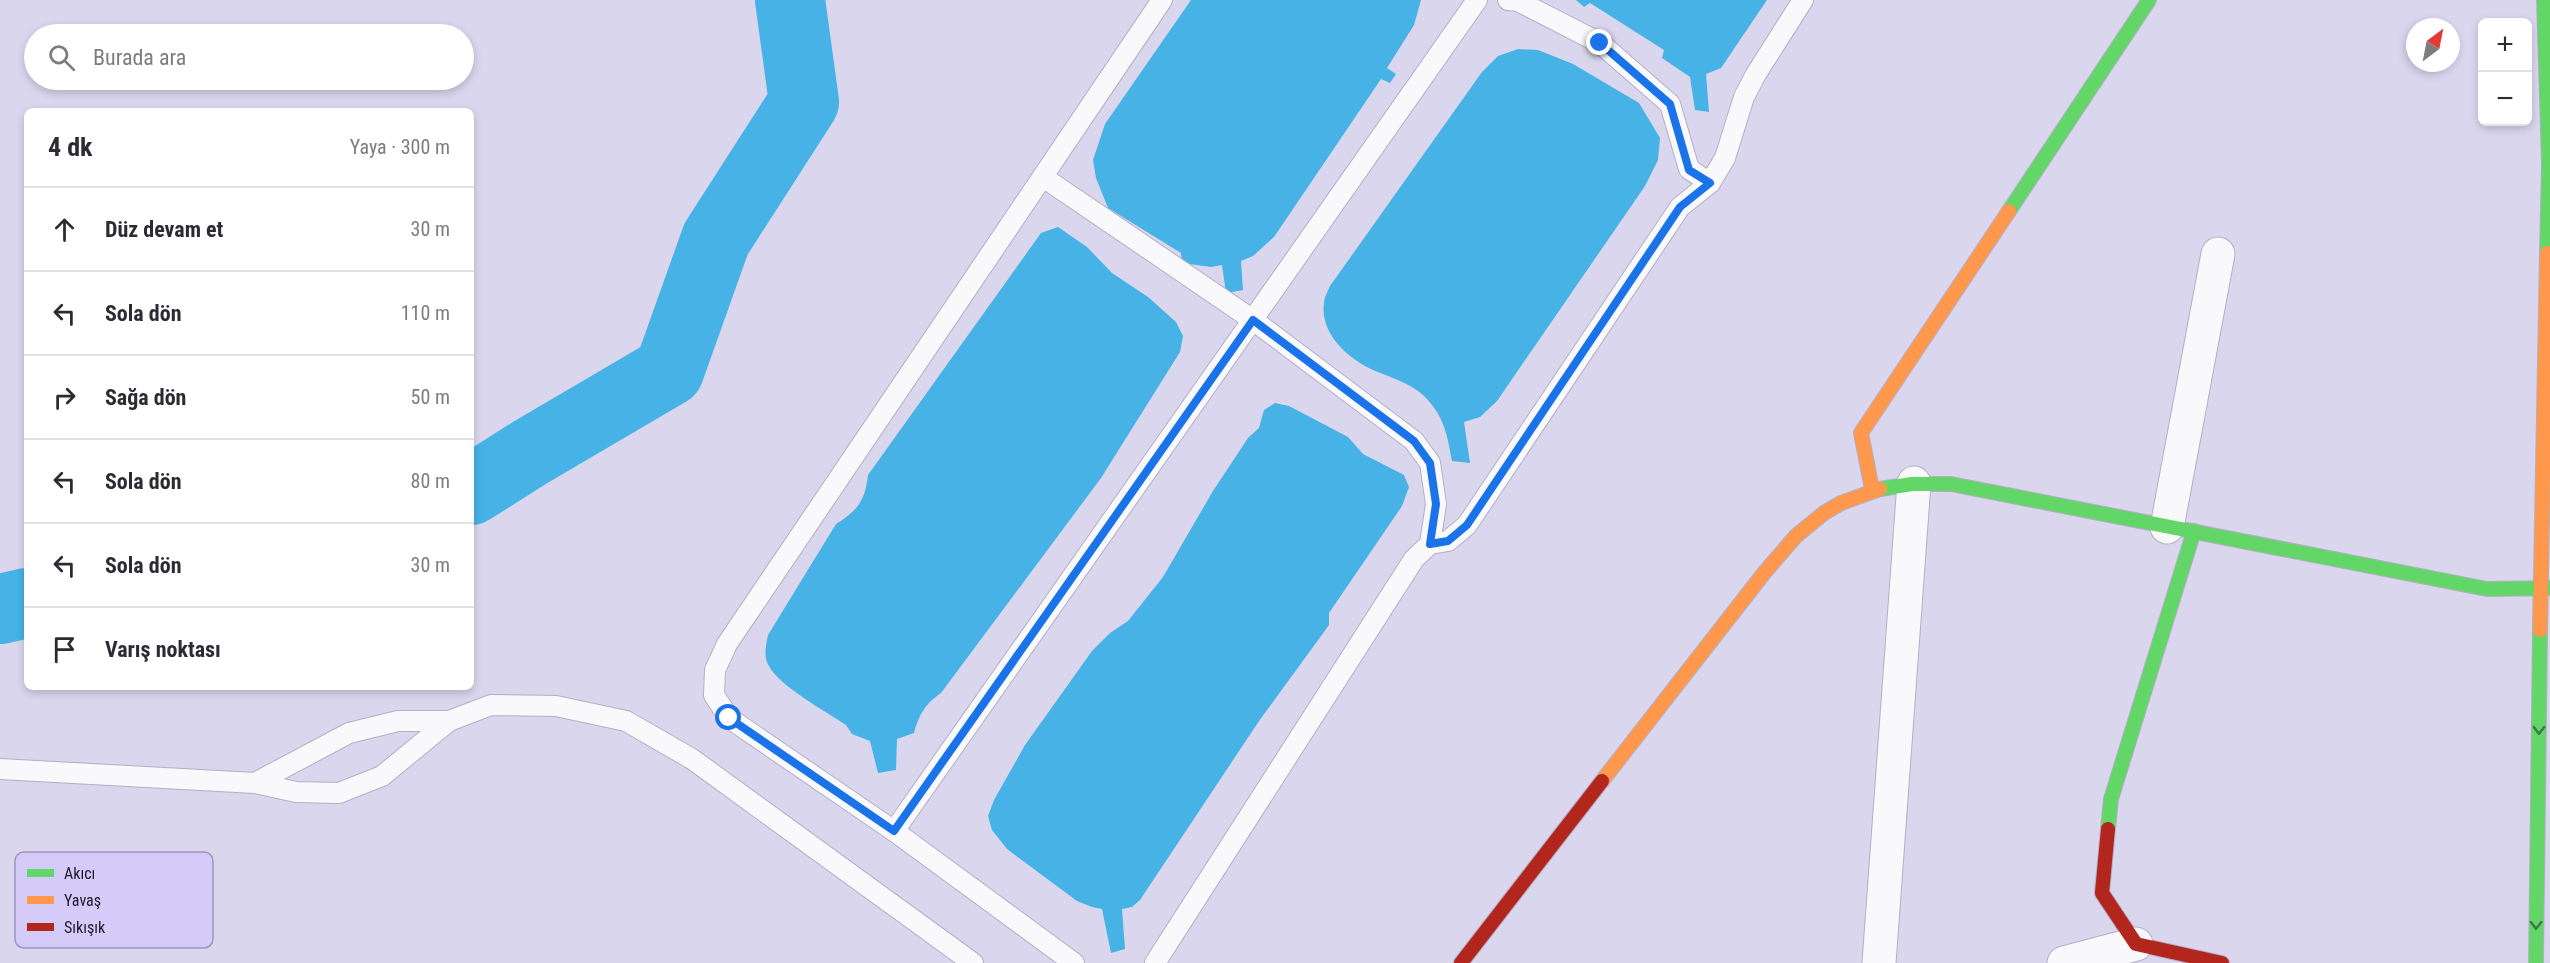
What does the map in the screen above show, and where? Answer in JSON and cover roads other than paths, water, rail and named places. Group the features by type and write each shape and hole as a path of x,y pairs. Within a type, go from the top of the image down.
{"street":[{"path":"1872,489 1861,433 2149,0"},
{"path":"2536,963 2546,588 2542,442 2549,164 2544,0"},
{"path":"2136,944 2102,893 2111,799 2180,529 2218,254"},
{"path":"1882,962 1914,483"},
{"path":"1461,963 1764,573 1807,525 1838,503 1872,489 1914,483 1951,484 2487,589 2546,588"},
{"path":"2064,963 2136,944 2222,963"}],"lane":[{"path":"1074,963 894,831 729,718 714,695 715,670 727,644 1162,0"},
{"path":"894,831 1477,0"},
{"path":"1508,0 1518,1 1600,43 1670,104 1689,170 1710,183"},
{"path":"1155,963 1414,559 1430,544 1448,541 1467,525 1680,207 1710,183 1725,158 1744,98 1756,74 1803,0"},
{"path":"1043,177 1253,320 1414,441 1430,463 1436,504 1430,544"},
{"path":"0,769 255,783 296,792 339,793 382,776 450,721 491,705 556,706 626,721 692,759 973,963"},
{"path":"255,783 349,733 398,721 450,721"}],"water":[{"path":"1191,0 1421,0 1414,25 1387,68 1396,74 1390,83 1381,79 1274,237 1253,256 1241,261 1243,290 1226,293 1222,265 1211,267 1182,263 1181,253 1108,208 1096,178 1093,160 1105,124"},
{"path":"1576,0 1767,0 1721,68 1706,74 1709,112 1695,110 1690,77 1662,58 1664,50 1590,3 1584,7"},
{"path":"1518,49 1538,50 1573,64 1639,103 1660,138 1658,160 1645,186 1497,401 1480,417 1464,422 1470,463 1452,461 1444,425 1430,402 1411,386 1369,368 1344,350 1330,334 1324,314 1324,301 1330,286 1482,72 1498,56"},
{"path":"1058,227 1087,247 1112,273 1148,297 1176,322 1183,336 1180,352 1101,478 941,693 927,706 914,733 897,739 896,770 878,773 870,741 852,734 846,725 793,690 774,674 766,659 768,635 836,524 859,504 865,492 868,475 1041,233"},
{"path":"1275,403 1289,406 1348,437 1363,454 1404,475 1409,487 1402,506 1329,613 1329,625 1259,721 1140,900 1132,907 1122,909 1125,949 1111,953 1102,909 1077,901 1007,849 992,830 988,816 994,800 1025,745 1092,651 1110,633 1128,621 1163,577 1213,491 1248,438 1259,428 1264,410"}],"waterway":[{"path":"474,488 669,371 716,239 804,102 790,0"},
{"path":"0,609 24,604"}]}
